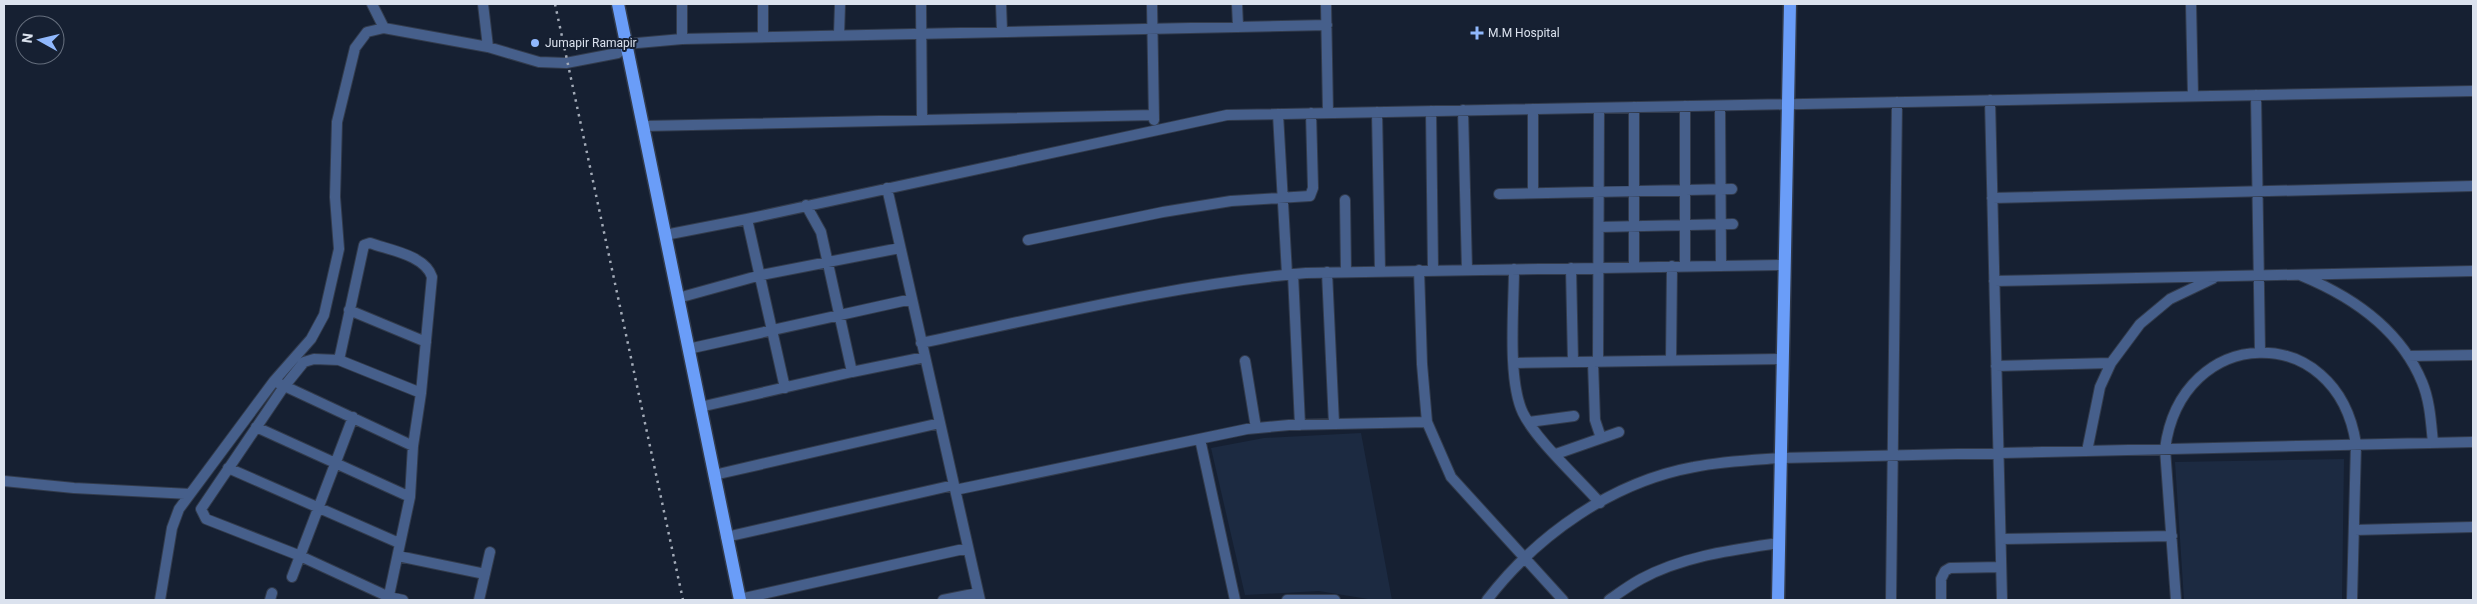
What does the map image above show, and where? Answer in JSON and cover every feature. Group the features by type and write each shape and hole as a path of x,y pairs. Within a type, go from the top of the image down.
{"main road":[{"path":"618,4 740,600"},
{"path":"1778,600 1784,458 1792,104 1790,4"},
{"path":"1785,600 1783,359 1785,265 1797,4"}],"street":[{"path":"372,4 384,28"},
{"path":"483,4 488,47"},
{"path":"682,4 682,39"},
{"path":"763,37 764,4"},
{"path":"839,36 840,4"},
{"path":"921,4 922,120"},
{"path":"1000,4 1002,31"},
{"path":"1152,4 1154,130"},
{"path":"1237,4 1238,26"},
{"path":"1326,4 1328,113"},
{"path":"2191,4 2193,96"},
{"path":"160,600 172,528 179,509 274,380 311,339 324,315 339,249 335,197 337,122 355,48 367,32 384,28 488,47 539,62 566,63 618,53 626,44 682,39 839,36 921,32 1327,25"},
{"path":"665,235 747,220 806,205 1226,115 2473,91"},
{"path":"2256,95 2260,352"},
{"path":"1990,100 2002,600"},
{"path":"1891,600 1897,102"},
{"path":"1684,266 1685,106"},
{"path":"1720,106 1721,266"},
{"path":"1634,107 1634,267"},
{"path":"1599,108 1599,268 1595,420 1601,438"},
{"path":"1533,109 1533,193"},
{"path":"1463,110 1467,270"},
{"path":"1431,111 1433,270"},
{"path":"1377,112 1380,271"},
{"path":"1028,240 1163,212 1231,202 1283,197 1306,197 1312,193 1311,113"},
{"path":"1278,114 1300,425"},
{"path":"644,126 1154,115"},
{"path":"1992,198 2473,186"},
{"path":"886,188 979,596 943,600"},
{"path":"1499,194 1732,189"},
{"path":"1345,200 1346,272"},
{"path":"806,205 821,232 838,316 852,372"},
{"path":"747,220 761,275 785,388"},
{"path":"1599,227 1733,224"},
{"path":"340,360 364,245 370,243 410,257 426,267 432,277 421,393 413,446 410,496 389,598"},
{"path":"678,298 761,275 828,264 900,248"},
{"path":"921,343 1172,290 1251,277 1327,272 1785,265"},
{"path":"1671,361 1672,266"},
{"path":"1571,268 1573,362"},
{"path":"1514,269 1514,363 1516,390 1523,413 1556,454 1600,503"},
{"path":"1419,270 1422,364 1427,422 1451,477 1523,559 1563,600"},
{"path":"1994,281 2473,270"},
{"path":"1327,272 1334,424"},
{"path":"2297,274 2328,287 2358,304 2385,327 2408,356 2423,383 2430,408 2432,443"},
{"path":"2087,450 2100,387 2111,364 2140,324 2170,299 2217,276"},
{"path":"688,349 912,299"},
{"path":"349,310 426,342"},
{"path":"2176,600 2165,449 2174,411 2184,393 2198,376 2222,362 2242,355 2260,352 2280,355 2304,363 2324,375 2347,409 2353,424 2356,444 2352,600"},
{"path":"2408,356 2473,355"},
{"path":"700,407 925,357"},
{"path":"404,600 389,598 298,555 206,518 202,514 201,509 283,388 304,362 314,359 340,360 421,393"},
{"path":"1514,363 1783,359"},
{"path":"1245,361 1256,428"},
{"path":"1996,366 2111,364"},
{"path":"274,380 283,388 353,417 413,446"},
{"path":"1529,422 1574,416"},
{"path":"292,577 298,555 353,417"},
{"path":"726,537 954,488 1256,428 1427,422"},
{"path":"714,475 940,423"},
{"path":"256,427 410,496"},
{"path":"1556,454 1618,432"},
{"path":"1200,439 1235,600"},
{"path":"1487,600 1507,575 1546,537 1634,484 1692,467 1784,458 2473,442"},
{"path":"228,468 399,543"},
{"path":"4,480 74,488 190,494"},
{"path":"2354,530 2473,528"},
{"path":"2001,539 2172,536"},
{"path":"1609,600 1642,579 1684,561 1720,552 1779,543"},
{"path":"740,600 968,548"},
{"path":"479,600 490,552"},
{"path":"398,556 485,574"},
{"path":"1941,600 1941,579 1945,571 1950,568 2001,567"},
{"path":"1287,600 1335,600"}],"shaded area":[{"path":"1361,433 1392,600 1374,600 1319,591 1245,595 1211,448 1264,438"},
{"path":"2344,459 2342,600 2184,600 2175,462"}],"railway":[{"path":"555,4 683,600"}],"place":[{"name":"M.M Hospital","path":"1477,33"},
{"name":"Jumapir Ramapir","path":"535,43"}]}
